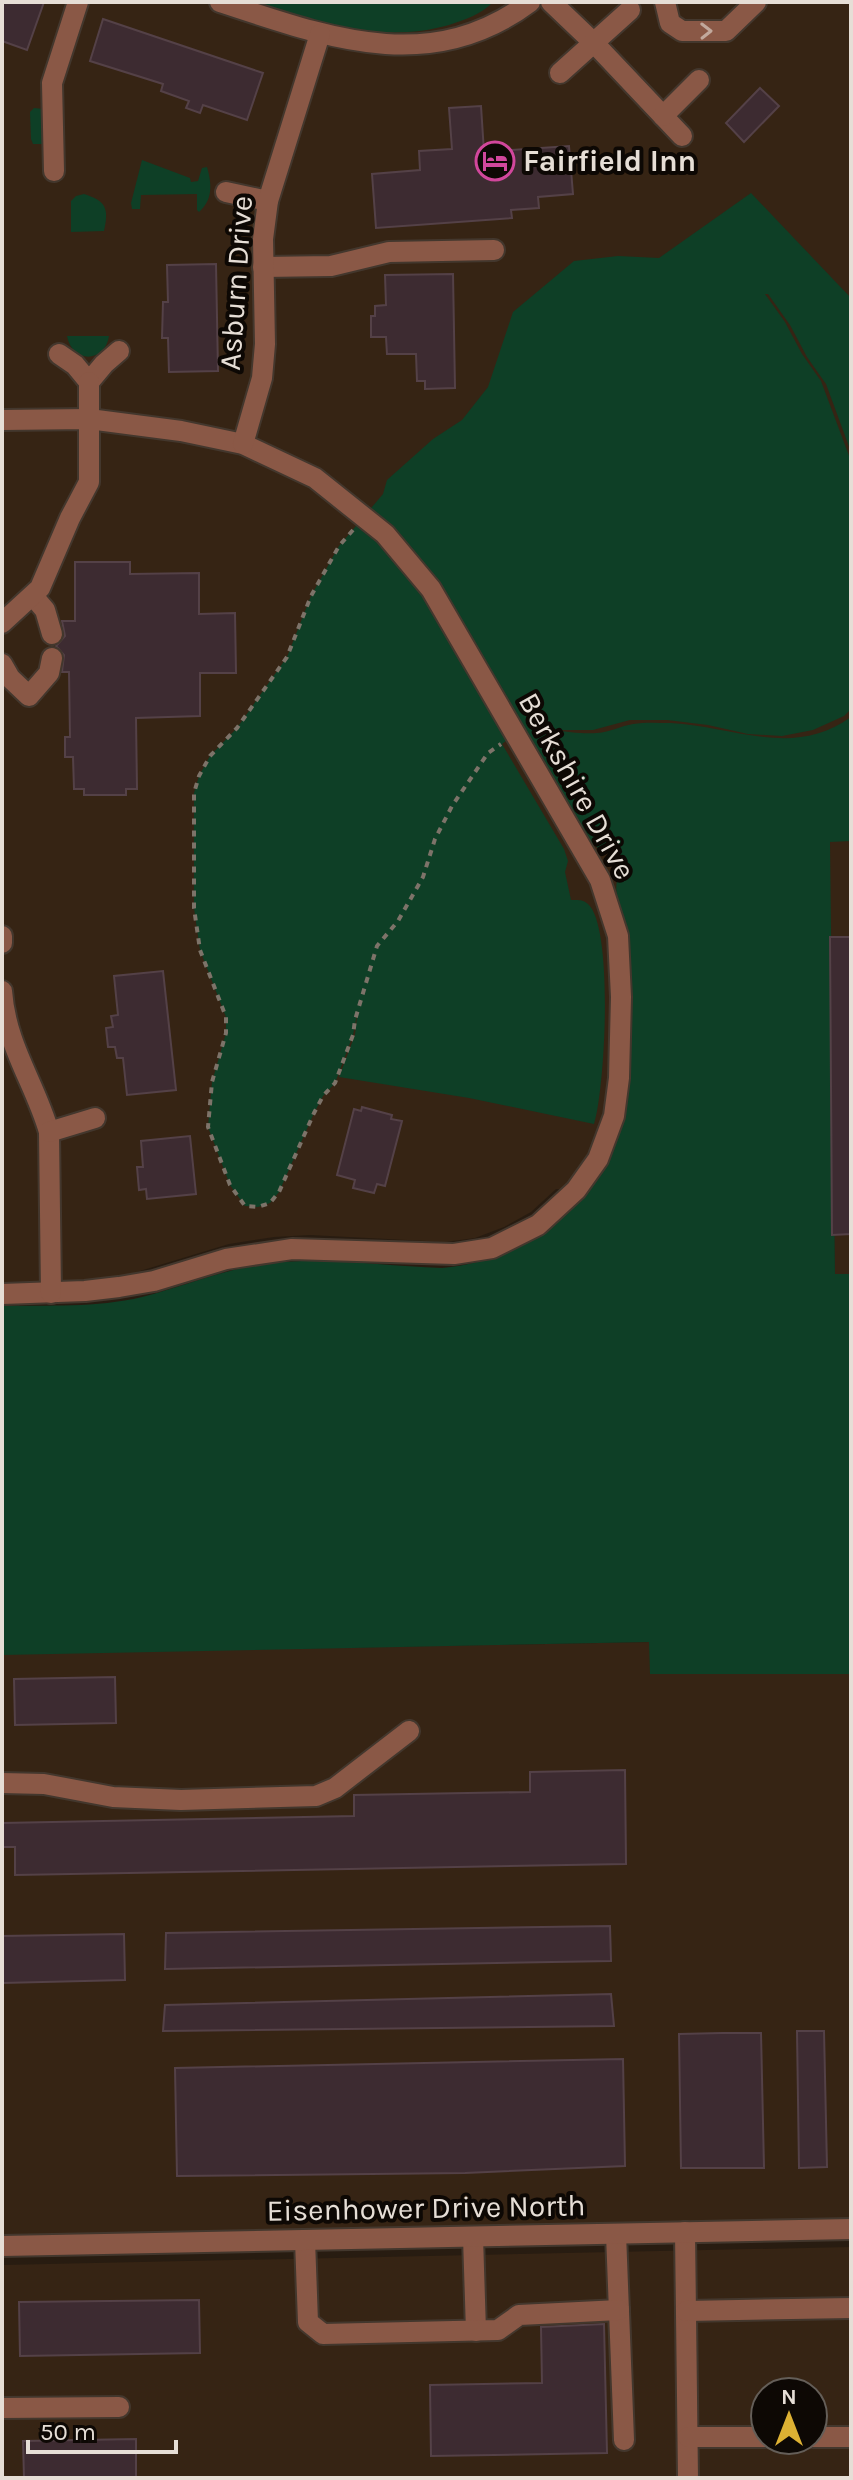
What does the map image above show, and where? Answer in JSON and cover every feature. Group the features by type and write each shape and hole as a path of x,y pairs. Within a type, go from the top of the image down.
{"street":[{"path":"54,171 52,83 78,2"},
{"path":"220,2 320,34 363,43 393,45 455,39 494,26 530,2"},
{"path":"551,2 682,136"},
{"path":"665,2 670,23 682,31 726,31 756,2"},
{"path":"560,73 630,10"},
{"name":"Asburn Drive","path":"243,444 262,378 265,344 263,267 268,201 320,34"},
{"path":"663,116 699,80"},
{"path":"226,192 268,201"},
{"path":"263,267 331,266 389,252 494,250"},
{"path":"89,382 119,351"},
{"path":"2,623 40,588 89,482 89,382 75,365 59,354"},
{"name":"Berkshire Drive","path":"2,420 89,419 181,431 243,444 315,478 385,534 431,589 600,880 618,936 621,997 619,1078 614,1116 598,1159 576,1190 538,1225 492,1248 454,1254 338,1249 270,1251 226,1259 142,1283 85,1291 2,1294"},
{"path":"33,596 45,610 52,634"},
{"path":"2,664 10,678 29,696 49,673 52,658"},
{"path":"2,936 2,943"},
{"path":"2,991 4,1014 20,1065 43,1110 49,1132 51,1293"},
{"path":"49,1132 95,1118"},
{"path":"2,1783 44,1784 113,1797 181,1800 316,1796 335,1788 409,1731"},
{"name":"Eisenhower Drive North","path":"2,2246 851,2229"},
{"path":"685,2232 688,2478"},
{"path":"616,2234 624,2440"},
{"path":"473,2237 476,2331"},
{"path":"305,2240 308,2322 323,2334 498,2330 519,2315 619,2310"},
{"path":"686,2311 851,2308"},
{"path":"2,2408 119,2407"},
{"path":"688,2437 749,2437"},
{"path":"829,2437 851,2437"}],"path":[{"path":"364,516 339,546 311,596 287,657 237,728 210,756 194,793 194,908 200,950 226,1017 226,1033 212,1082 208,1127 230,1185 245,1206 258,1207 270,1203 279,1192 314,1113 335,1083 353,1035 377,946 398,921 423,877 435,839 474,772 488,753 515,734"}],"shaded area":[{"path":"2,2 851,2 851,1274 835,1275 833,1190 556,1189 531,1212 475,1238 445,1242 310,1235 274,1237 229,1244 130,1274 82,1281 2,1282"},
{"path":"650,1642 650,1674 851,1674 851,2229 2,2246 2,1654"},
{"path":"851,2247 851,2478 2,2478 2,2265"}],"green space":[{"path":"255,2 493,2 467,19 449,25 424,30 375,32 327,24"},
{"path":"34,108 44,109 42,144 33,144 31,139 30,112"},
{"path":"142,160 190,178 191,182 198,181 202,168 207,167 210,191 204,207 199,212 197,210 197,194 141,195 140,209 132,209"},
{"path":"751,193 851,298 851,452 826,384 790,325 765,294 821,381 851,461 851,709 844,716 813,730 782,736 748,734 667,720 630,720 593,730 554,730 597,733 633,724 671,723 762,737 785,738 807,736 829,729 851,717 851,841 830,842 835,1274 851,1274 851,1674 650,1674 649,1642 2,1655 2,1306 125,1301 238,1269 292,1261 442,1268 475,1263 521,1245 549,1227 589,1190 608,1158 619,1129 630,1066 625,938 616,887 620,874 607,850 589,841 526,733 515,734 502,744 564,849 571,900 588,904 596,919 601,943 604,1046 594,1124 469,1098 339,1077 355,1035 358,1009 353,1035 335,1083 314,1113 279,1192 270,1203 258,1207 245,1206 230,1185 208,1127 212,1082 226,1033 226,1017 200,950 194,908 194,793 210,756 237,728 287,657 311,596 339,546 383,494 387,480 433,439 462,420 488,387 513,312 574,261 618,256 659,258"},
{"path":"84,194 104,206 104,231 71,232 71,201"},
{"path":"67,336 109,336 101,351 88,357 75,352"}],"building":[{"path":"2,2 44,2 27,50 2,41"},
{"path":"103,19 263,73 247,120 203,105 200,113 186,108 189,101 161,91 163,84 90,61"},
{"path":"760,88 779,106 744,142 726,123"},
{"name":"Fairfield Inn","path":"481,106 484,152 569,146 573,194 538,197 539,208 511,210 512,218 376,228 372,174 420,170 419,151 452,149 449,108"},
{"path":"216,264 218,371 169,372 168,338 162,338 163,302 168,302 167,265"},
{"path":"453,274 455,388 425,389 425,381 417,381 416,354 387,354 386,337 371,337 371,316 375,316 375,306 386,305 385,275"},
{"path":"75,562 130,562 130,574 199,573 199,614 235,613 236,673 200,673 200,716 136,718 137,789 126,789 126,795 84,795 84,789 74,789 73,757 65,757 65,737 70,737 69,672 62,672 64,655 56,646 65,636 62,621 75,621"},
{"path":"830,937 851,937 851,1234 832,1235"},
{"path":"163,971 176,1090 127,1095 123,1058 117,1058 115,1047 108,1047 106,1028 113,1027 111,1016 118,1015 114,976"},
{"path":"362,1107 402,1121 385,1186 377,1184 374,1193 353,1188 355,1180 337,1175 354,1109 361,1111"},
{"path":"190,1136 196,1194 147,1199 146,1189 139,1190 137,1167 143,1167 141,1141"},
{"path":"115,1677 116,1723 15,1725 14,1679"},
{"path":"625,1770 626,1864 15,1875 15,1847 2,1847 2,1823 354,1816 354,1795 530,1792 530,1772"},
{"path":"610,1926 611,1961 165,1969 166,1933"},
{"path":"124,1934 125,1980 2,1983 2,1936"},
{"path":"611,1994 614,2026 163,2031 165,2005"},
{"path":"797,2031 824,2031 827,2167 799,2168"},
{"path":"761,2033 764,2168 681,2168 679,2034"},
{"path":"623,2059 625,2166 465,2173 177,2176 175,2068"},
{"path":"199,2300 200,2353 20,2356 19,2302"},
{"path":"604,2324 607,2453 431,2456 430,2385 542,2383 541,2327"},
{"path":"136,2439 136,2478 24,2478 23,2441"}],"place":[{"name":"Fairfield Inn","path":"495,161"}]}
